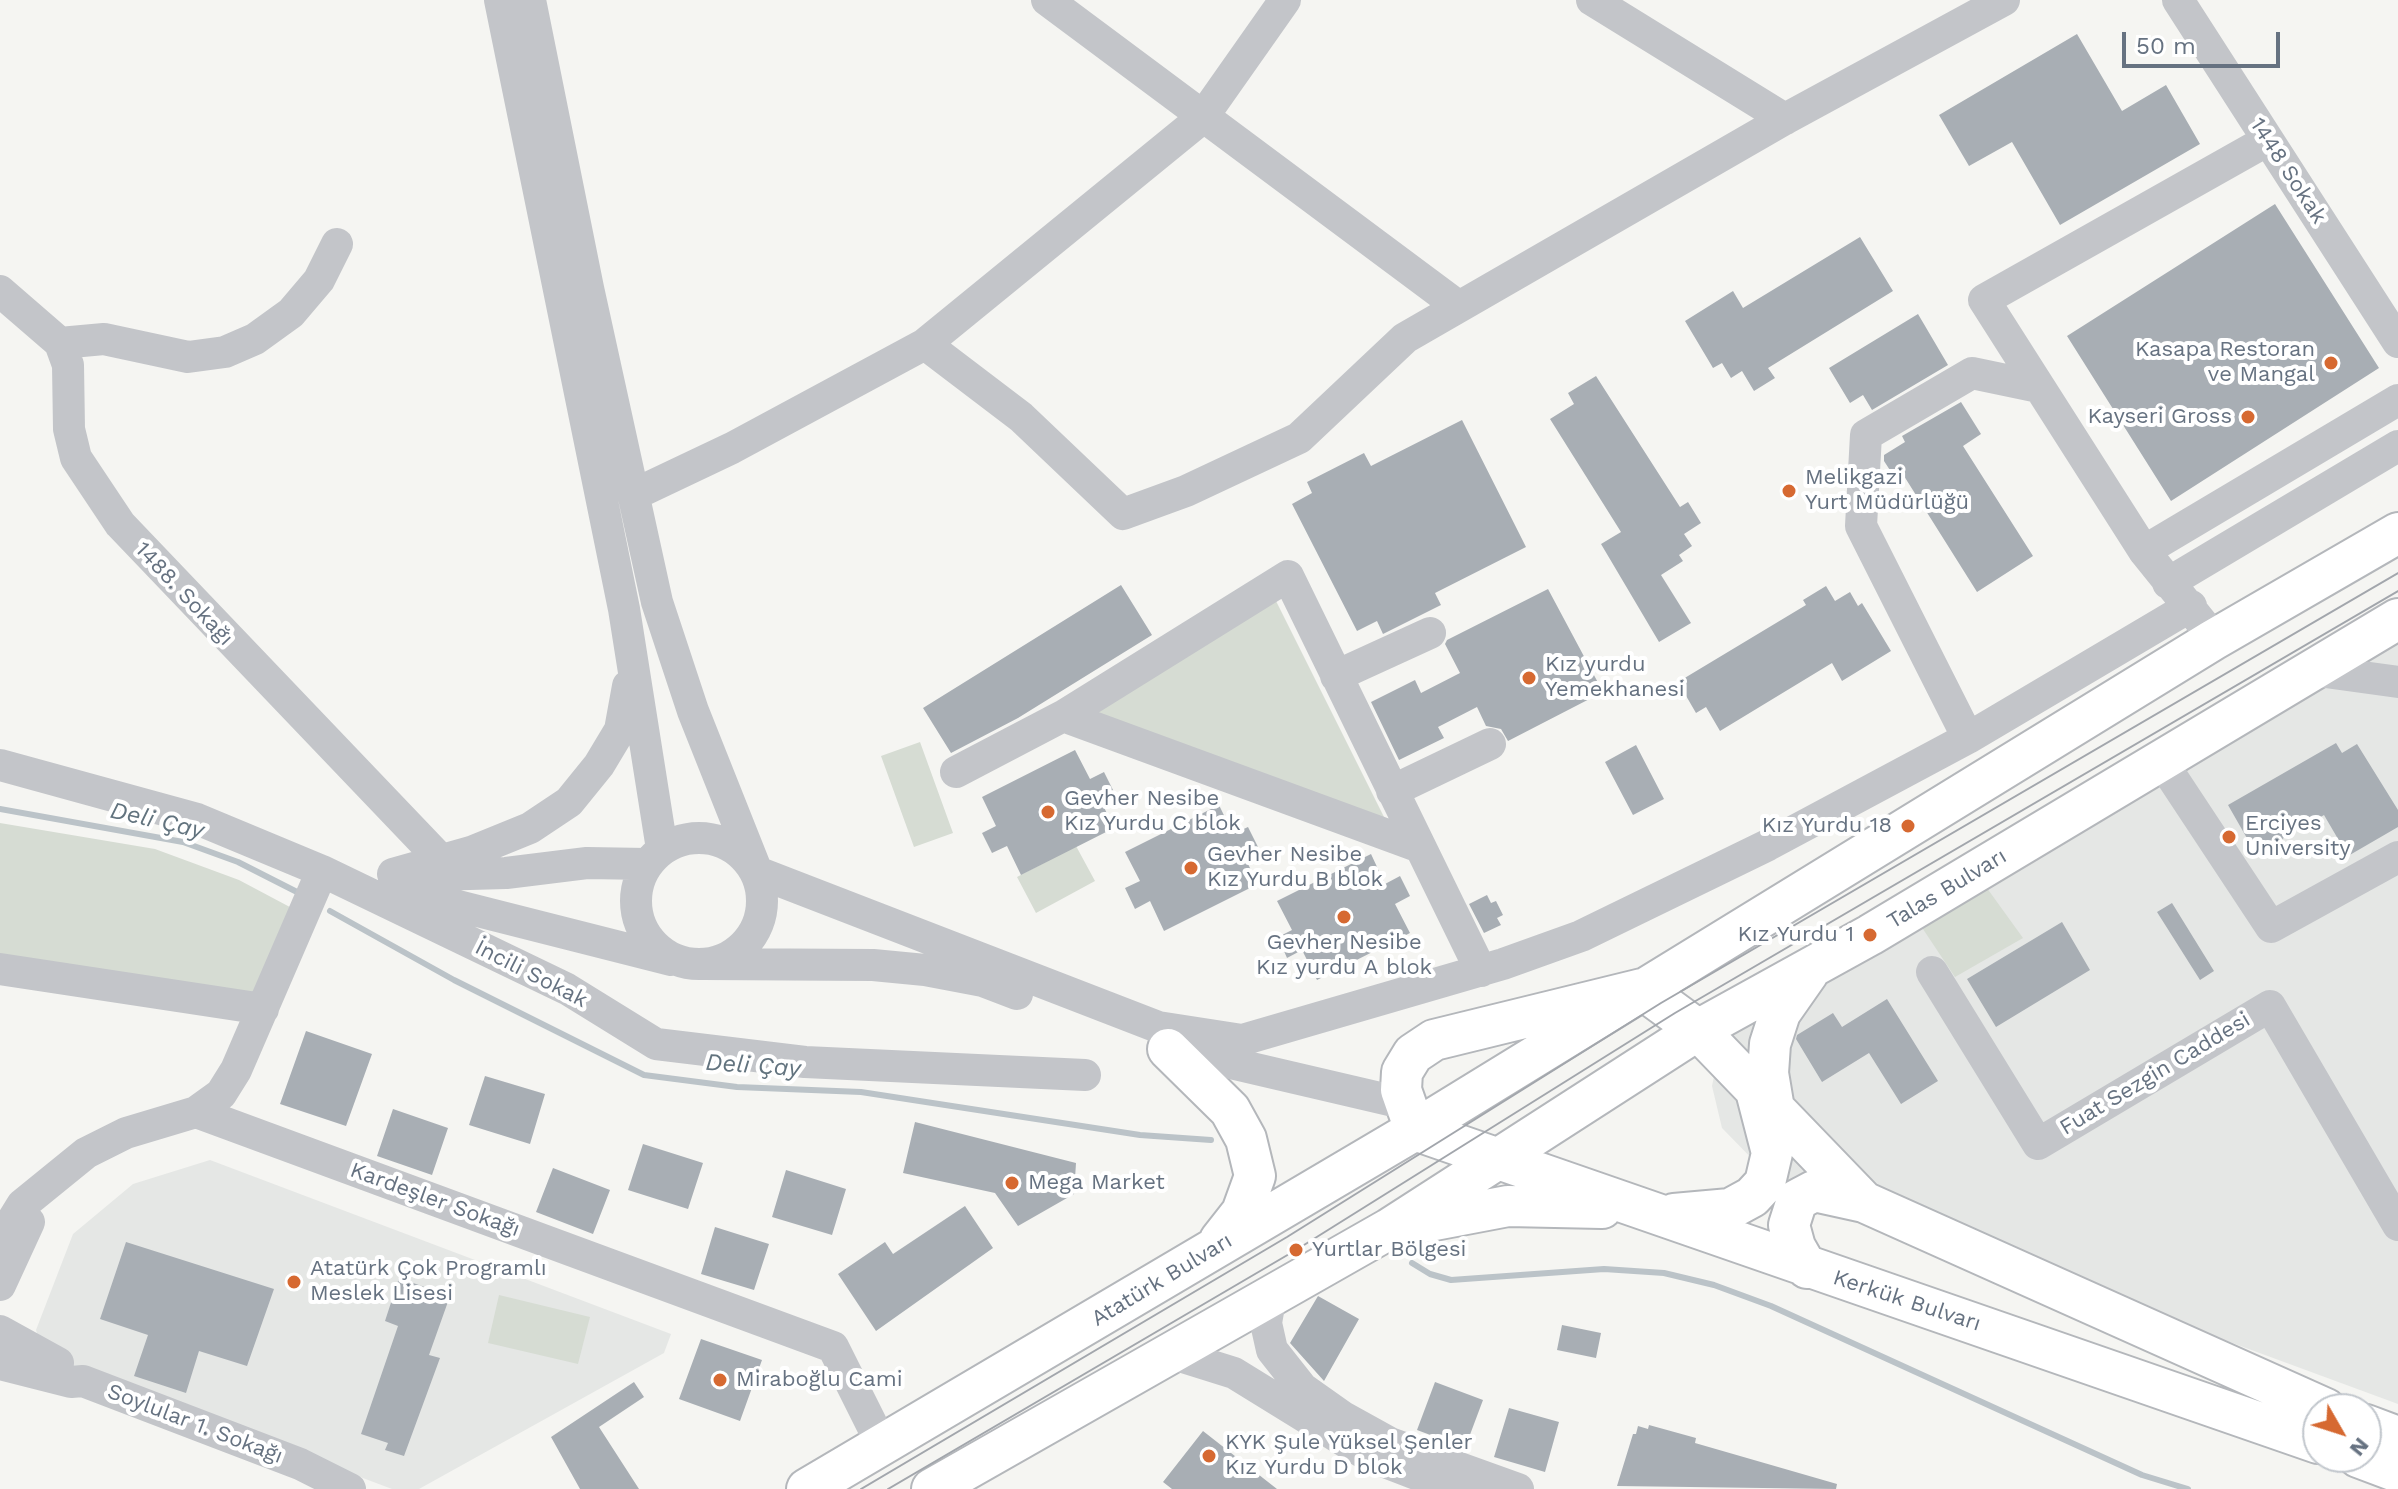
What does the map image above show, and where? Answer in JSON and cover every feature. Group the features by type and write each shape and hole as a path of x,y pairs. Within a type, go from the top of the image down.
{"main road":[{"path":"1410,1117 1401,1090 1402,1072 1413,1054 1434,1040 1642,989 2213,640 2398,533"},
{"name":"Talas Bulvarı","path":"1496,1160 1698,1030 1816,965 2398,619"},
{"path":"1389,1229 1508,1206 1714,1213 1741,1204 1759,1191 1769,1175 1772,1153 1765,1100 1773,1033 1790,995 1816,965"},
{"path":"1642,989 1698,1030 1864,1202"},
{"name":"Atatürk Bulvarı","path":"807,1489 1212,1251 1410,1117 1515,1067 1642,989"},
{"path":"1168,1049 1230,1110 1246,1139 1255,1176 1242,1212 1212,1251"},
{"name":"Kerkük Bulvarı","path":"1410,1117 1496,1160 2156,1384 2302,1437"},
{"path":"932,1489 1167,1352 1389,1229 1496,1160"},
{"path":"1807,1268 1795,1247 1789,1225 1797,1200 1814,1191 1864,1202 2302,1398"}],"street":[{"path":"500,0 632,664 655,856 638,884 636,904 640,924 658,948 694,963 732,954 754,933 762,915 763,893 693,711 657,602 530,0"},
{"path":"1047,0 1458,306"},
{"path":"633,495 732,448 925,344 1202,118 1285,0"},
{"path":"1592,0 1785,119"},
{"path":"925,344 1021,417 1123,514 1186,491 1299,438 1405,338 1785,119 2004,0"},
{"name":"1448 Sokak","path":"2178,0 2398,342"},
{"path":"2213,640 2191,606 2168,583 2144,551 1984,300 2268,140"},
{"path":"0,291 60,343 104,339 188,357 225,352 255,339 291,313 319,280 337,244"},
{"name":"1488. Sokağı","path":"60,343 69,378 72,444 83,472 101,499 149,558 441,860"},
{"path":"1968,738 1861,526 1866,435 1972,373 2039,387"},
{"path":"2144,551 2398,400"},
{"path":"2168,583 2398,446"},
{"path":"956,772 1063,716 1288,576 1420,847 1471,973"},
{"path":"322,871 506,873 655,856 682,839 704,837 725,842 744,854 757,872 1158,1027 1242,1040 1543,951 1617,920 1968,738 2191,606"},
{"path":"1336,676 1430,633"},
{"path":"393,874 530,828 569,802 599,765 620,730 632,664"},
{"path":"2311,670 2398,682"},
{"path":"1063,716 1420,847"},
{"path":"1392,791 1490,744"},
{"path":"2160,759 2271,927 2398,857"},
{"name":"İncili Sokak","path":"0,765 197,819 322,871 567,989 656,1044 805,1062 1085,1075"},
{"path":"322,871 694,963 873,965 925,970 983,981 1168,1049 1410,1117"},
{"path":"0,1241 22,1205 37,1196 68,1166 104,1143 196,1112 209,1105 229,1084 322,871"},
{"path":"0,969 263,1009"},
{"name":"Fuat Sezgin Caddesi","path":"1932,972 2038,1144 2270,1006 2398,1225"},
{"name":"Kardeşler Sokağı","path":"196,1112 833,1347 882,1445"},
{"path":"0,1285 34,1213 37,1196"},
{"path":"1271,1294 1266,1323 1272,1350 1302,1388 1343,1417 1390,1443 1518,1489"},
{"name":"Soylular 1. Sokağı","path":"0,1331 73,1370 83,1381"},
{"path":"1167,1352 1234,1373 1367,1455 1455,1489"},
{"name":"Soylular 1. Sokağı","path":"0,1364 71,1382 83,1381 300,1464 350,1489"}],"shaded area":[{"path":"1274,597 1390,829 1073,716"},
{"name":"Erciyes University","path":"2398,638 2398,1404 2382,1398 2382,1393 2368,1393 1763,1170 1722,1128 1712,1086 1722,1037"},
{"path":"920,742 953,833 914,847 881,756"},
{"path":"0,823 155,849 239,880 303,914 261,1000 0,958"},
{"path":"1076,846 1095,881 1036,913 1017,877"},
{"path":"1984,884 2023,938 1955,977 1919,923"},
{"name":"Atatürk Çok Programlı Meslek Lisesi","path":"210,1160 671,1334 664,1353 419,1489 392,1489 45,1358 36,1330 73,1234 133,1184"},
{"path":"499,1295 590,1317 578,1364 488,1343"}],"building":[{"path":"2077,34 2122,111 2166,85 2200,144 2060,225 2012,142 1969,166 1939,115"},
{"path":"2275,204 2379,368 2171,501 2067,336"},
{"path":"1860,237 1893,291 1768,368 1775,378 1754,391 1742,371 1731,378 1722,363 1713,368 1685,321 1733,291 1743,308"},
{"path":"1918,314 1948,365 1872,410 1863,395 1850,403 1829,368"},
{"path":"1596,376 1680,507 1688,502 1701,523 1684,534 1692,546 1679,555 1683,561 1661,575 1691,623 1659,642 1601,544 1621,532 1550,419 1574,404 1568,393"},
{"path":"1961,402 1981,434 1963,446 2033,556 1977,592 1904,476 1897,481 1884,461 1884,455 1905,442 1902,436"},
{"path":"1462,420 1526,547 1435,593 1441,605 1383,634 1377,621 1357,631 1292,504 1312,493 1307,482 1364,453 1371,466"},
{"path":"1121,585 1152,635 1018,718 951,753 923,708"},
{"path":"1826,586 1835,601 1850,592 1858,606 1862,603 1891,651 1842,681 1832,663 1720,731 1706,707 1696,713 1678,682 1806,605 1803,600"},
{"name":"Kız yurdu Yemekhanesi","path":"1548,589 1603,692 1508,741 1501,729 1486,726 1477,707 1438,727 1444,738 1399,760 1371,702 1415,680 1421,693 1460,673 1445,644 1447,640"},
{"path":"2336,743 2342,753 2357,744 2398,810 2398,827 2348,856 2324,815 2256,854 2228,805"},
{"path":"1636,745 1664,799 1633,815 1605,762"},
{"name":"Gevher Nesibe Kız Yurdu C blok","path":"1075,750 1090,779 1104,772 1114,792 1100,799 1114,828 1021,875 1007,846 992,853 982,833 996,826 982,797"},
{"name":"Gevher Nesibe Kız Yurdu B blok","path":"1219,805 1233,834 1248,827 1258,847 1243,854 1258,884 1164,931 1150,901 1135,909 1125,888 1140,881 1125,852"},
{"name":"Gevher Nesibe Kız yurdu A blok","path":"1371,854 1385,884 1400,876 1410,896 1395,904 1410,933 1317,980 1302,950 1287,958 1278,937 1292,930 1277,901"},
{"path":"1487,895 1491,903 1496,901 1503,915 1497,918 1501,925 1484,933 1469,904"},
{"path":"2172,903 2214,971 2200,980 2157,912"},
{"path":"2062,922 2090,970 1996,1027 1967,979"},
{"path":"1887,999 1938,1081 1901,1104 1869,1053 1822,1082 1796,1039 1797,1035 1833,1013 1842,1027"},
{"path":"306,1031 372,1054 346,1126 280,1104"},
{"path":"485,1076 545,1094 530,1144 469,1125"},
{"path":"393,1109 448,1128 432,1175 377,1156"},
{"name":"Mega Market","path":"915,1122 1076,1163 1074,1194 1018,1226 995,1193 903,1173"},
{"path":"643,1144 703,1163 688,1209 628,1190"},
{"path":"553,1168 610,1190 593,1234 536,1212"},
{"path":"786,1170 846,1189 832,1235 772,1217"},
{"path":"965,1206 993,1248 876,1331 838,1274 885,1242 893,1254"},
{"path":"715,1227 769,1244 754,1290 701,1274"},
{"path":"126,1242 274,1289 247,1366 199,1351 186,1393 134,1376 148,1335 100,1319"},
{"path":"399,1278 450,1296 429,1355 440,1358 404,1456 385,1450 388,1443 361,1434 398,1326 385,1321"},
{"path":"1318,1296 1359,1319 1324,1381 1290,1343"},
{"path":"1562,1325 1601,1333 1596,1358 1557,1350"},
{"name":"Miraboğlu Cami","path":"701,1339 762,1360 740,1421 679,1399"},
{"path":"634,1382 644,1397 599,1427 639,1489 580,1489 551,1437"},
{"path":"1435,1382 1483,1400 1465,1448 1417,1430"},
{"path":"1509,1408 1559,1422 1545,1472 1494,1457"},
{"path":"1649,1425 1696,1438 1695,1443 1837,1484 1836,1489 1617,1486 1633,1434 1636,1434 1638,1426 1648,1429"},
{"name":"KYK Şule Yüksel Şenler Kız Yurdu D blok","path":"1203,1431 1277,1489 1172,1489 1163,1482"}],"waterway":[{"name":"Deli Çay","path":"0,809 183,842 238,862 299,893"},
{"name":"Deli Çay","path":"330,911 454,980 644,1075 737,1087 861,1092 1140,1135 1211,1140"},
{"path":"1412,1263 1430,1274 1451,1280 1604,1269 1664,1273 1714,1285 1771,1306 2142,1475 2188,1489"}],"tram line":[{"path":"861,1489 1287,1237 1661,1003 2398,573"},
{"path":"888,1489 1296,1250 1675,1013 2398,591"}],"place":[{"name":"Kasapa Restoran ve Mangal","path":"2331,363"},
{"name":"Kayseri Gross","path":"2248,417"},
{"name":"Melikgazi Yurt Müdürlüğü","path":"1789,491"},
{"name":"Kız yurdu Yemekhanesi","path":"1529,678"},
{"name":"Gevher Nesibe Kız Yurdu C blok","path":"1048,812"},
{"name":"Kız Yurdu 18","path":"1908,826"},
{"name":"Erciyes University","path":"2229,837"},
{"name":"Gevher Nesibe Kız Yurdu B blok","path":"1191,868"},
{"name":"Gevher Nesibe Kız yurdu A blok","path":"1344,917"},
{"name":"Kız Yurdu 1","path":"1870,935"},
{"name":"Mega Market","path":"1012,1183"},
{"name":"Yurtlar Bölgesi","path":"1296,1250"},
{"name":"Atatürk Çok Programlı Meslek Lisesi","path":"294,1282"},
{"name":"Miraboğlu Cami","path":"720,1380"},
{"name":"KYK Şule Yüksel Şenler Kız Yurdu D blok","path":"1209,1456"}]}
